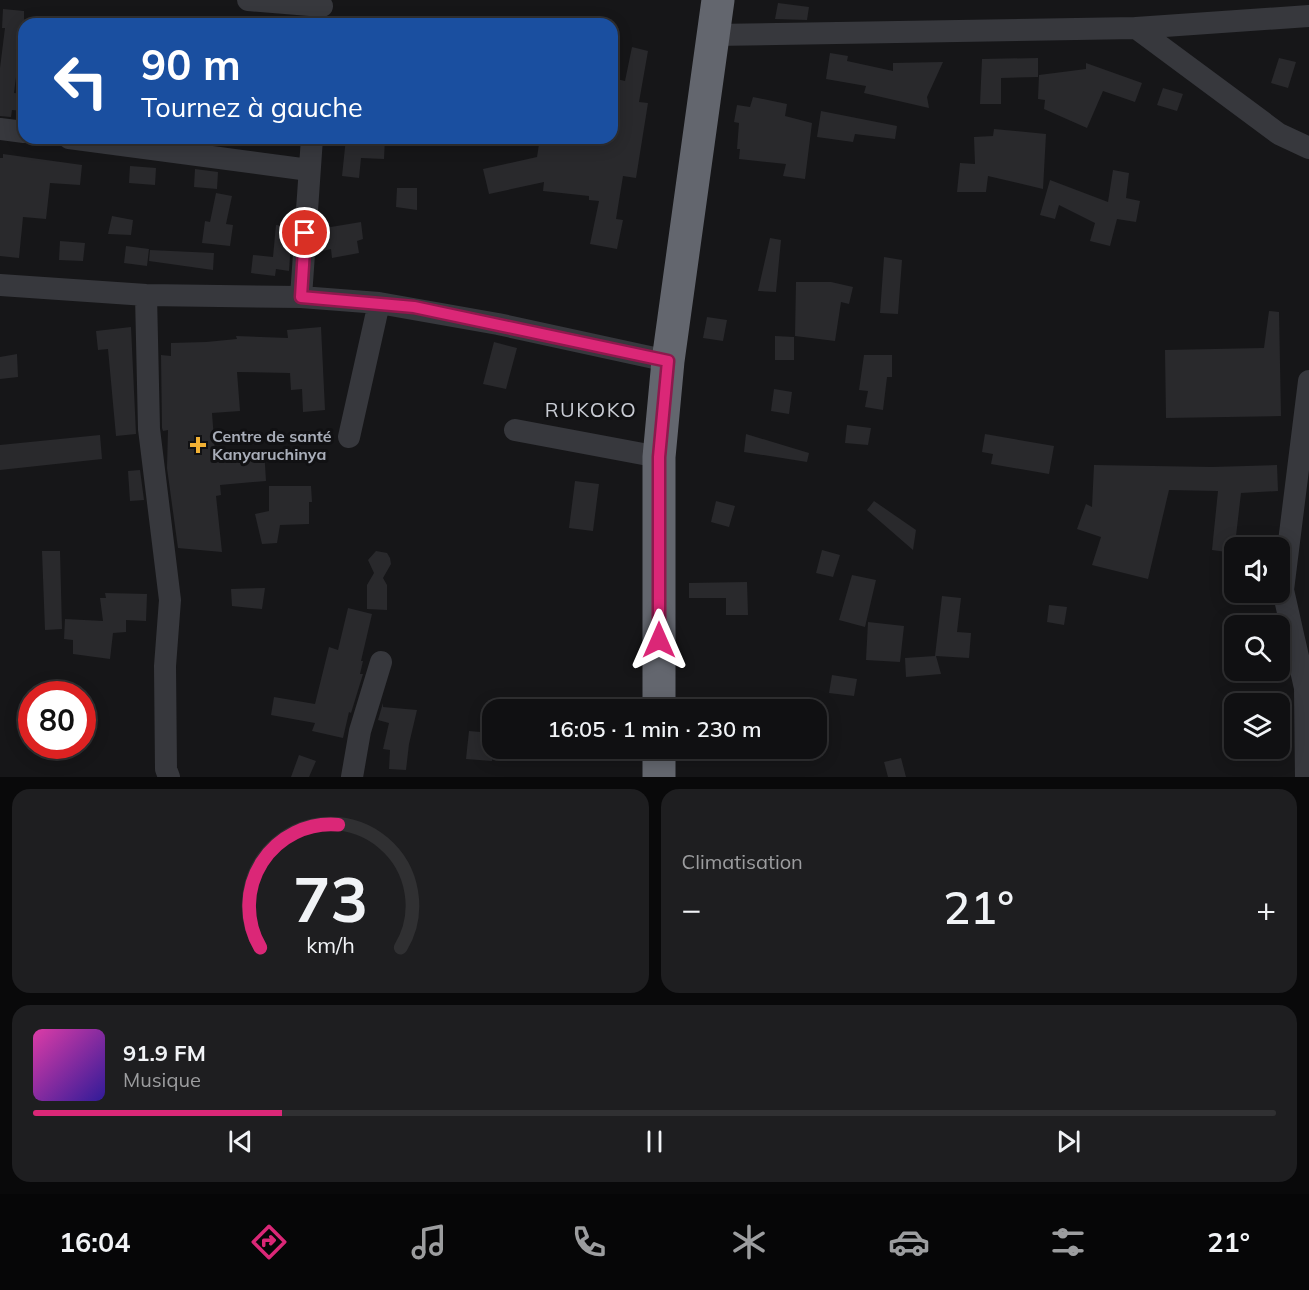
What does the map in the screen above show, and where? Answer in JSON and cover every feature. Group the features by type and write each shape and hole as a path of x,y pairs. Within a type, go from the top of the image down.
{"highway":[{"path":"659,699 659,457 668,361 682,274 718,0"},
{"path":"659,759 659,777"}],"street":[{"path":"248,0 321,10"},
{"path":"713,35 1136,28 1309,16"},
{"path":"1136,28 1279,134 1309,148"},
{"path":"0,129 18,131"},
{"path":"114,144 309,170"},
{"path":"301,297 311,144"},
{"path":"0,285 146,295 301,297 379,303 498,324 668,361"},
{"path":"146,295 149,429 170,600 165,666 166,769 169,777"},
{"path":"349,437 379,303"},
{"path":"1306,777 1305,688 1283,590 1309,381"},
{"path":"515,430 659,457"},
{"path":"352,777 360,731 381,662"}],"building":[{"path":"778,3 809,7 807,20 775,19"},
{"path":"3,9 24,11 24,18 18,18 18,61 14,93 18,93 18,110 12,110 11,117 0,116 0,68 5,28 2,28"},
{"path":"632,47 648,51 639,102 648,103 636,178 623,176 616,219 623,220 617,249 590,244 599,201 589,200 589,196 543,191 544,182 489,194 483,169 537,157 539,144 618,144 618,79 625,81"},
{"path":"830,53 848,56 847,61 893,71 893,63 943,62 927,97 929,108 864,93 866,86 826,79"},
{"path":"1038,58 1038,77 1001,78 1001,104 980,104 982,59"},
{"path":"1279,58 1296,62 1288,88 1271,83"},
{"path":"1086,63 1142,83 1135,102 1103,91 1087,128 1044,109 1045,100 1038,99 1039,75 1086,69"},
{"path":"1163,88 1183,94 1177,111 1157,105"},
{"path":"753,97 787,104 785,116 812,123 805,179 783,176 786,164 739,159 740,149 737,149 739,123 734,122 737,105 750,107"},
{"path":"821,111 897,126 895,139 855,134 853,142 817,137"},
{"path":"994,129 1046,134 1043,189 988,176 986,192 957,192 960,163 975,164 974,137 993,136"},
{"path":"345,144 385,144 384,159 361,158 359,178 342,176"},
{"path":"3,154 82,165 80,185 50,183 46,219 23,217 19,258 0,256 0,158 3,158"},
{"path":"130,166 156,168 155,185 129,183"},
{"path":"195,169 218,172 217,189 194,187"},
{"path":"1113,170 1129,173 1126,198 1140,201 1136,222 1117,219 1110,246 1090,241 1095,223 1059,205 1055,219 1040,215 1050,180 1108,202"},
{"path":"397,188 417,188 417,210 396,207"},
{"path":"216,193 232,196 226,224 233,225 230,246 202,243 205,221 210,222"},
{"path":"112,216 133,220 131,235 108,234"},
{"path":"361,222 363,239 357,241 359,253 332,258 331,249 318,252 319,229"},
{"path":"276,225 292,227 289,271 276,269 275,276 251,273 253,255 273,257"},
{"path":"770,238 781,240 776,292 758,291"},
{"path":"60,241 85,243 83,261 59,260"},
{"path":"126,246 149,249 147,266 124,263"},
{"path":"150,250 214,253 213,270 149,261"},
{"path":"884,257 902,260 898,314 880,313"},
{"path":"796,282 831,282 853,287 849,304 841,302 835,341 795,336"},
{"path":"1269,311 1279,312 1281,416 1166,418 1165,350 1264,348"},
{"path":"707,317 727,320 723,341 703,338"},
{"path":"131,327 136,434 116,436 108,349 98,350 96,331"},
{"path":"321,327 325,410 303,412 302,389 291,390 290,373 237,372 240,411 212,413 215,453 264,449 266,481 220,485 221,495 216,496 222,552 178,548 167,468 168,430 163,431 162,428 161,355 171,356 171,343 237,339 236,336 288,338 287,330"},
{"path":"775,336 794,337 794,360 775,360"},
{"path":"494,342 517,348 506,389 483,384"},
{"path":"17,354 18,377 0,379 0,357"},
{"path":"864,355 892,355 892,377 887,377 883,410 865,407 868,391 859,390"},
{"path":"774,389 792,392 789,414 771,411"},
{"path":"847,425 871,428 868,445 845,443"},
{"path":"746,434 809,453 807,462 744,452"},
{"path":"985,434 1054,446 1049,474 991,464 993,454 982,452"},
{"path":"100,435 102,459 0,470 0,445"},
{"path":"1094,465 1212,467 1277,465 1278,491 1241,493 1236,537 1224,537 1224,552 1212,550 1218,491 1169,490 1148,579 1092,565 1101,537 1077,529 1086,504 1092,507"},
{"path":"140,470 144,500 130,501 128,471"},
{"path":"575,481 599,484 593,531 569,528"},
{"path":"269,486 311,486 312,502 309,502 309,524 280,525 277,543 262,544 255,514 269,511"},
{"path":"716,501 735,506 729,527 711,522"},
{"path":"874,501 916,530 913,550 867,510"},
{"path":"822,550 840,555 833,577 816,573"},
{"path":"42,551 60,551 62,629 45,630"},
{"path":"376,551 387,553 390,558 391,564 383,578 387,585 387,610 367,609 367,585 374,573 368,560"},
{"path":"852,575 876,580 865,627 839,620"},
{"path":"747,582 748,615 726,615 726,598 689,598 689,583"},
{"path":"265,588 262,609 232,606 231,589"},
{"path":"105,593 147,594 146,621 126,620 126,632 113,633 110,659 73,654 73,640 64,639 65,619 103,621 100,598 106,598"},
{"path":"942,596 961,598 957,632 971,633 969,658 936,656 941,674 906,677 905,658 935,656"},
{"path":"1049,605 1067,607 1064,625 1047,622"},
{"path":"348,608 372,614 361,661 363,661 360,674 363,674 351,713 349,712 343,738 312,731 315,723 271,715 274,697 315,704 329,647 338,650"},
{"path":"868,622 904,626 900,662 866,660"},
{"path":"832,675 857,679 854,696 829,693"},
{"path":"383,703 383,707 417,710 406,770 389,769 390,750 383,749 389,723 378,720"},
{"path":"469,731 482,732 482,759 492,759 492,761 466,759"},
{"path":"299,755 316,761 309,777 291,777"},
{"path":"901,758 906,777 888,777 884,762"}],"place":[{"name":"Centre de santé Kanyaruchinya","path":"198,445"}],"district":[{"name":"RUKOKO","path":"591,409"}],"route":[{"path":"305,233 301,297 414,307 668,361 659,457 659,640"}]}
